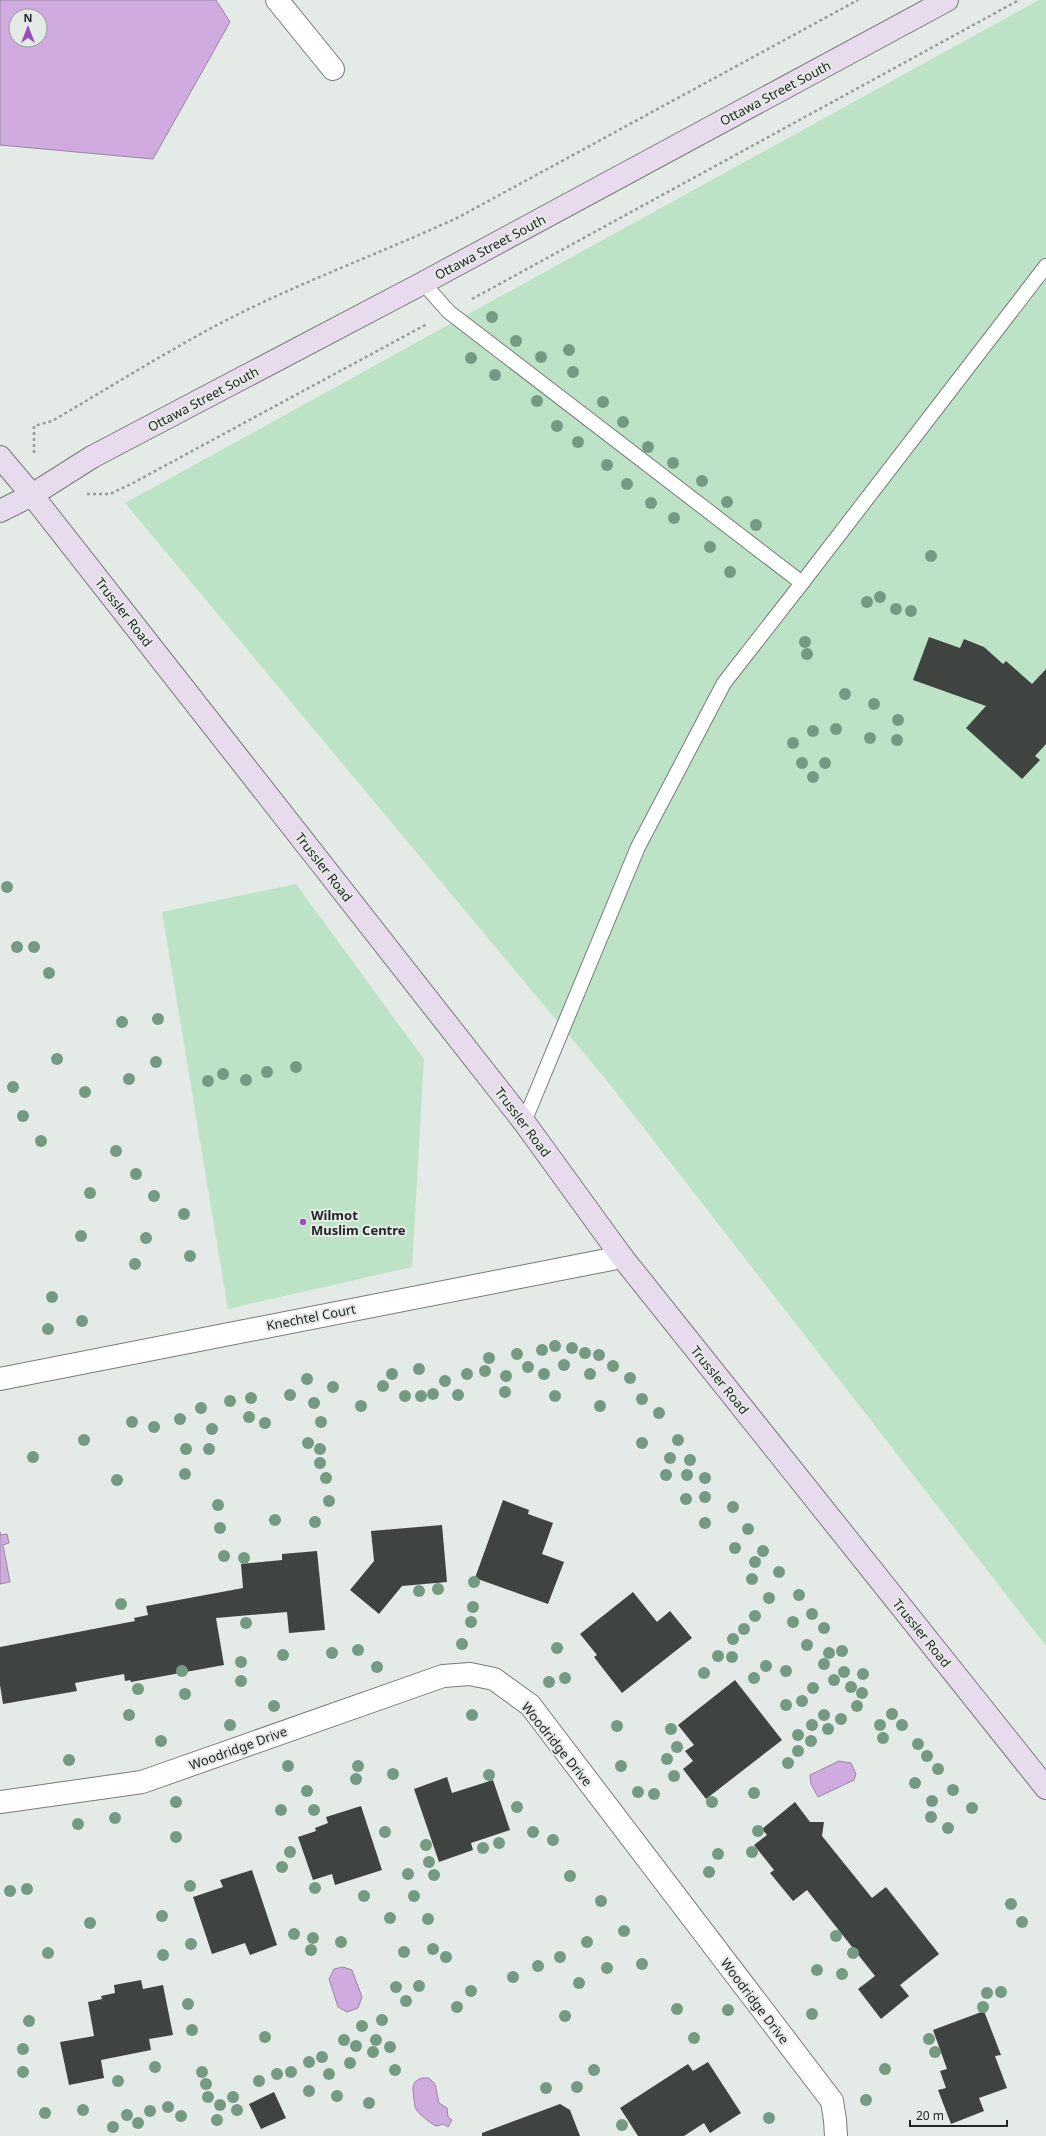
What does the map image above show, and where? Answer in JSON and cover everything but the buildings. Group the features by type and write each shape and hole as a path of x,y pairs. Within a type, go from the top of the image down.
{"main road":[{"name":"Ottawa Street South","path":"0,511 32,495 92,457 423,283 947,0"},
{"name":"Trussler Road","path":"0,457 32,495 524,1122 622,1256 1046,1788"}],"street":[{"path":"277,0 333,69"},
{"name":"Knechtel Court","path":"0,1379 622,1256"},
{"name":"Woodridge Drive","path":"0,1802 142,1782 443,1676 470,1674 494,1679 530,1705 832,2101 836,2136"}],"lane":[{"path":"524,1122 642,840 724,683 1046,266"},
{"path":"423,283 449,312 802,583"}],"path":[{"path":"32,495 34,426 52,421 218,325 316,279 399,245 459,217 858,0"},
{"path":"79,494 110,494 133,483 1019,0"}],"green space":[{"path":"1039,0 1046,0 1046,1646 608,1082 125,503"},
{"path":"296,884 424,1059 412,1267 228,1309 162,912"}],"shaded area":[{"path":"0,0 216,0 230,22 153,159 0,145"},
{"path":"0,1532 1,1535 7,1534 9,1543 3,1545 10,1582 0,1584"},
{"path":"839,1761 851,1763 856,1774 854,1780 818,1797 811,1784 810,1775"},
{"path":"343,1967 352,1970 362,1997 358,2008 347,2012 338,2007 329,1979 334,1969"},
{"path":"423,2078 429,2078 435,2084 439,2103 447,2108 448,2117 452,2120 448,2127 443,2124 437,2126 422,2116 415,2108 413,2086 416,2081"}],"place":[{"name":"Wilmot Muslim Centre","path":"303,1222"}]}
